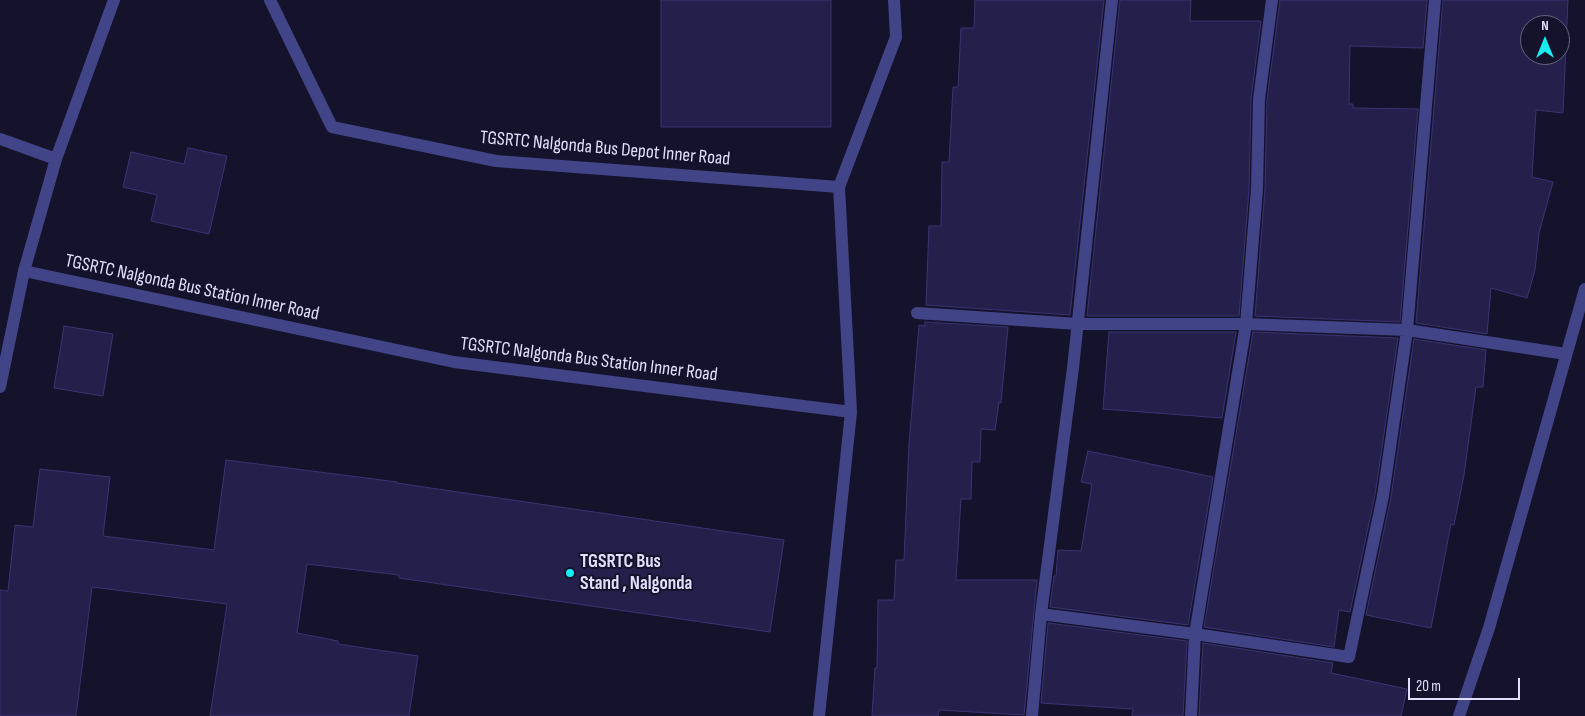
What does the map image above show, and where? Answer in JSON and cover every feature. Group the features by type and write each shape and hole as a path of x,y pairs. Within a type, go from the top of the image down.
{"street":[{"path":"0,387 24,271 56,159 114,0"},
{"name":"TGSRTC Nalgonda Bus Depot Inner Road","path":"270,0 332,127 496,161 840,187"},
{"path":"819,716 851,412 840,187 896,37 894,0"},
{"path":"1032,716 1041,614 1078,324 1112,0"},
{"path":"1191,716 1195,634 1246,324 1257,189 1259,99 1272,0"},
{"path":"1041,614 1350,657 1383,496 1407,330 1435,0"},
{"path":"0,139 56,159"},
{"name":"TGSRTC Nalgonda Bus Station Inner Road","path":"24,271 454,362 851,412"},
{"path":"1459,716 1489,628 1585,289"},
{"path":"917,313 1078,324 1246,324 1407,330 1566,354"}],"building":[{"path":"661,0 831,0 831,127 661,127"},
{"path":"975,0 1104,0 1070,315 926,305 929,226 941,226 942,162 949,162 953,87 958,87 961,28 974,28"},
{"path":"1120,0 1191,0 1190,21 1261,21 1251,99 1249,189 1239,316 1087,316"},
{"path":"1280,0 1427,0 1423,48 1350,46 1349,104 1353,104 1353,108 1418,109 1400,322 1255,316 1265,189 1267,100"},
{"path":"1443,0 1568,0 1567,15 1520,15 1520,65 1565,65 1563,113 1536,110 1532,177 1553,182 1539,233 1535,270 1527,298 1491,288 1487,334 1416,323"},
{"path":"188,148 227,156 209,234 151,221 157,195 123,187 131,152 184,164"},
{"path":"925,322 1008,327 1001,403 999,402 995,430 981,429 980,462 972,462 971,499 961,499 956,580 1037,580 1024,715 939,710 938,716 872,716 875,668 877,668 878,600 894,600 896,560 904,560 909,444 919,325 925,326"},
{"path":"64,326 113,334 103,396 54,388"},
{"path":"1109,332 1236,332 1222,418 1103,409"},
{"path":"1253,332 1398,338 1375,495 1350,612 1339,610 1334,647 1204,627"},
{"path":"1414,339 1486,350 1483,387 1476,387 1464,475 1454,525 1451,524 1431,628 1366,615 1391,497"},
{"path":"1088,451 1213,477 1188,625 1050,607 1054,576 1056,576 1058,550 1081,551 1092,484 1081,482"},
{"path":"226,460 397,482 784,540 770,632 399,578 399,575 307,564 297,633 338,641 338,644 418,656 409,716 210,716 227,604 92,587 76,716 0,716 0,590 8,591 15,525 33,527 40,469 110,477 103,536 214,550"},
{"path":"1048,623 1187,641 1183,716 1132,716 1133,709 1041,703"},
{"path":"1203,643 1333,663 1331,673 1407,689 1401,716 1199,716"}],"place":[{"name":"TGSRTC Bus Stand , Nalgonda","path":"570,573"}]}
